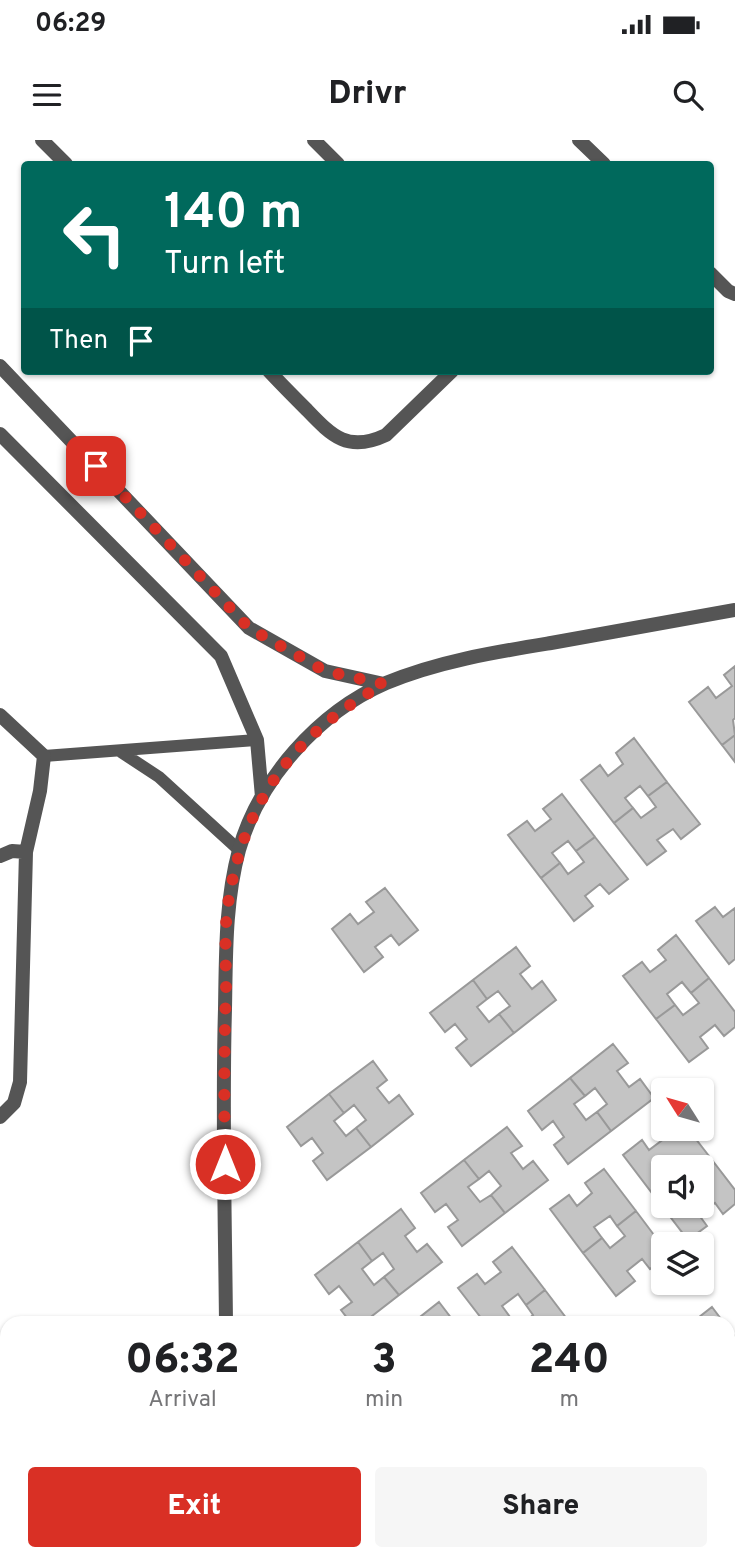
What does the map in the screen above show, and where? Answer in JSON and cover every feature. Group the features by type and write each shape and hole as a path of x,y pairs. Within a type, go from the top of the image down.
{"street":[{"path":"42,140 63,161"},
{"path":"314,140 335,161"},
{"path":"579,140 601,161"},
{"path":"714,277 735,294"},
{"path":"0,366 249,628 325,671 384,684"},
{"path":"273,375 329,433 342,440 357,443 386,435 448,375"},
{"path":"0,433 221,656 257,740 262,797"},
{"path":"226,1316 224,1058 228,906 239,850 262,797 285,764 318,727 351,703 384,684 419,671 478,656 735,610"},
{"path":"0,715 44,756 40,791 26,852 20,1082 14,1103 0,1117"},
{"path":"0,856 12,851 26,852"}],"lane":[{"path":"44,756 257,740"},
{"path":"120,752 159,777 239,850"}],"building":[{"path":"735,666 735,735 722,745 689,702 708,687 716,698 732,686 724,675"},
{"path":"735,735 735,762 722,745"},
{"path":"634,738 667,782 648,796 640,786 625,798 633,808 614,823 581,780 600,765 608,776 623,764 616,753"},
{"path":"667,782 700,824 681,839 673,829 657,840 666,851 647,865 614,823 633,808 641,818 656,807 648,796"},
{"path":"562,794 595,837 576,851 568,841 552,853 560,863 541,878 508,835 527,821 535,831 551,819 543,809"},
{"path":"595,837 628,879 609,894 600,884 585,896 593,906 574,921 541,878 560,863 568,874 584,862 576,851"},
{"path":"385,888 418,930 399,945 391,935 375,947 383,957 364,972 332,929 350,914 358,924 374,912 366,902"},
{"path":"715,907 723,917 735,908 735,959 729,964 696,921"},
{"path":"676,935 709,978 691,993 682,982 667,994 675,1005 656,1019 623,976 642,962 650,972 666,960 658,950"},
{"path":"516,947 530,966 520,974 532,989 542,981 556,1000 514,1033 499,1014 510,1006 498,991 487,999 473,980"},
{"path":"709,978 735,1012 735,1027 724,1036 715,1025 700,1037 708,1048 689,1062 656,1019 675,1005 683,1015 699,1003 691,993"},
{"path":"473,980 487,999 477,1007 489,1022 499,1014 514,1033 471,1066 456,1048 467,1039 455,1024 445,1032 430,1013"},
{"path":"613,1044 628,1063 617,1071 629,1087 640,1079 651,1094 651,1100 611,1131 597,1112 607,1104 595,1088 585,1096 570,1078"},
{"path":"373,1061 387,1080 377,1088 389,1103 399,1095 413,1114 371,1147 356,1128 366,1120 354,1105 344,1113 329,1094"},
{"path":"570,1078 585,1096 574,1104 586,1120 597,1112 611,1131 568,1164 554,1145 564,1137 553,1121 542,1130 528,1111"},
{"path":"329,1094 344,1113 334,1121 346,1136 356,1128 371,1147 327,1180 313,1161 323,1153 312,1138 301,1146 287,1127"},
{"path":"507,1127 522,1146 511,1153 523,1169 533,1161 548,1180 505,1213 491,1195 501,1186 489,1171 479,1179 464,1160"},
{"path":"642,1140 649,1150 661,1141 697,1141 708,1155 651,1155 651,1192 623,1155"},
{"path":"464,1160 479,1179 468,1187 480,1202 491,1195 505,1213 462,1246 448,1227 458,1220 446,1204 435,1212 421,1193"},
{"path":"714,1163 735,1190 735,1204 723,1214 715,1203"},
{"path":"604,1169 636,1211 617,1226 610,1216 594,1227 602,1238 583,1253 550,1209 569,1195 577,1206 592,1193 585,1183"},
{"path":"401,1209 415,1228 405,1236 417,1252 427,1244 442,1262 399,1295 384,1277 394,1269 383,1253 372,1261 358,1242"},
{"path":"636,1211 652,1232 651,1268 642,1259 627,1271 635,1281 616,1296 583,1253 602,1238 610,1248 625,1236 617,1226"},
{"path":"671,1218 701,1218 707,1226 699,1232 682,1232"},
{"path":"358,1242 372,1261 362,1269 374,1285 384,1277 399,1295 372,1316 346,1316 341,1310 352,1302 339,1286 329,1294 315,1275"},
{"path":"512,1247 545,1290 526,1305 518,1294 502,1306 509,1316 480,1316 458,1288 477,1274 485,1284 501,1272 493,1262"},
{"path":"545,1290 565,1316 532,1316 526,1305"},
{"path":"439,1302 450,1316 421,1316"},
{"path":"712,1307 719,1316 700,1316"}],"route":[{"path":"96,466 249,628 325,671 384,684 318,727 285,764 262,797 239,850 228,906 224,1058 225,1164"}]}
